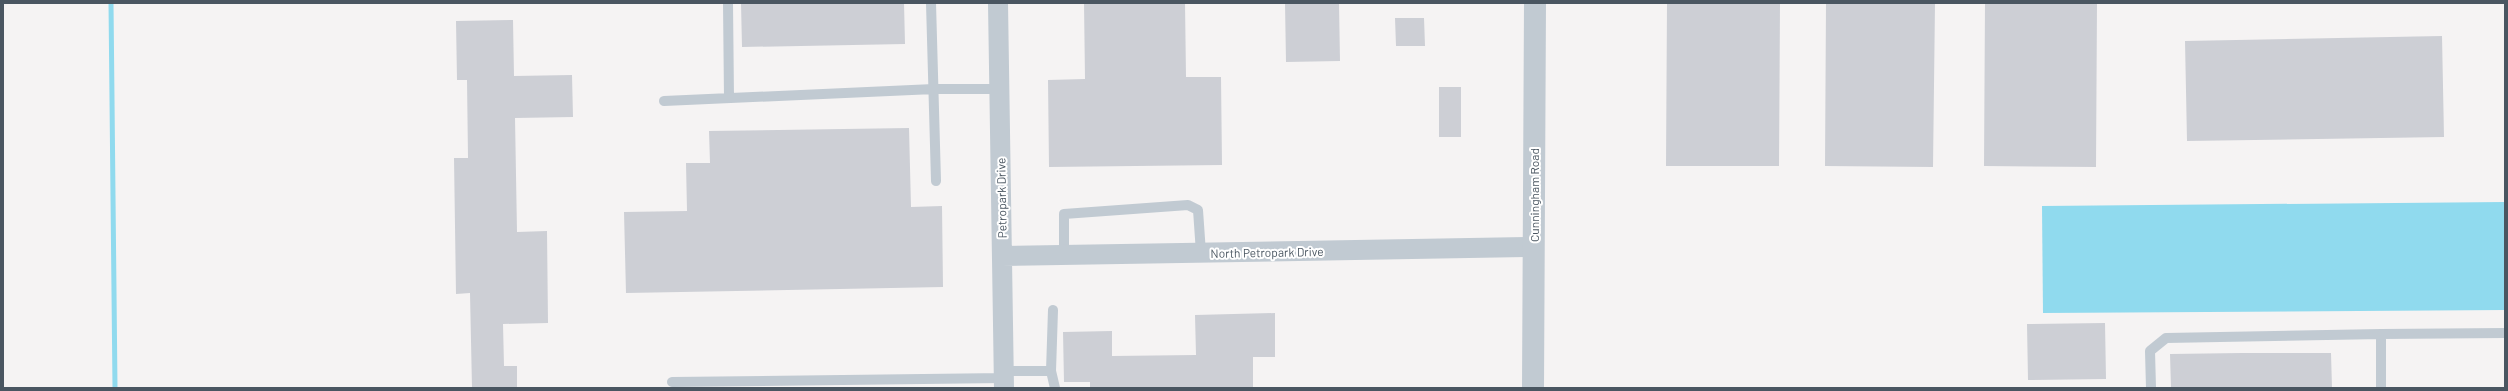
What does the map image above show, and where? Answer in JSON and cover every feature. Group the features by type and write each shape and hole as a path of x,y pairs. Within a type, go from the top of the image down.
{"street":[{"name":"Cunningham Road","path":"1533,388 1535,3"},
{"name":"Petropark Drive","path":"998,6 1004,379"},
{"name":"North Petropark Drive","path":"1002,256 1533,248"}],"lane":[{"path":"728,3 729,98"},
{"path":"931,3 936,181"},
{"path":"664,101 934,89 999,89"},
{"path":"1064,255 1064,214 1188,205 1198,210 1201,253"},
{"path":"1053,310 1051,372 1055,388"},
{"path":"2151,388 2150,350 2166,338 2505,333"},
{"path":"2381,334 2381,388"},
{"path":"672,382 943,383 1004,379 1051,372"}],"water":[{"path":"2505,202 2505,310 2043,313 2042,206"}],"building":[{"path":"741,3 904,3 905,44 742,47"},
{"path":"1084,3 1185,3 1186,77 1221,77 1222,165 1049,167 1048,80 1085,79"},
{"path":"1285,3 1339,3 1340,61 1286,62"},
{"path":"1667,3 1780,3 1779,166 1666,166"},
{"path":"1826,3 1935,3 1933,167 1825,166"},
{"path":"1985,3 2097,3 2096,167 1984,166"},
{"path":"1395,18 1424,18 1425,46 1396,46"},
{"path":"513,20 514,76 572,75 573,117 515,118 517,232 547,231 548,323 503,324 504,366 517,366 517,388 472,388 470,293 456,294 454,158 468,158 467,80 457,80 456,21"},
{"path":"2442,36 2444,137 2187,141 2185,41"},
{"path":"1439,87 1461,87 1461,137 1439,137"},
{"path":"909,128 911,207 942,206 943,287 626,293 624,212 687,211 686,163 710,163 709,131"},
{"path":"1275,313 1275,357 1253,357 1253,388 1090,388 1090,382 1064,382 1063,332 1112,331 1112,356 1196,355 1195,315"},
{"path":"2105,323 2106,379 2028,380 2027,324"},
{"path":"2331,353 2332,388 2171,388 2170,354"}],"waterway":[{"path":"111,3 115,388"}]}
